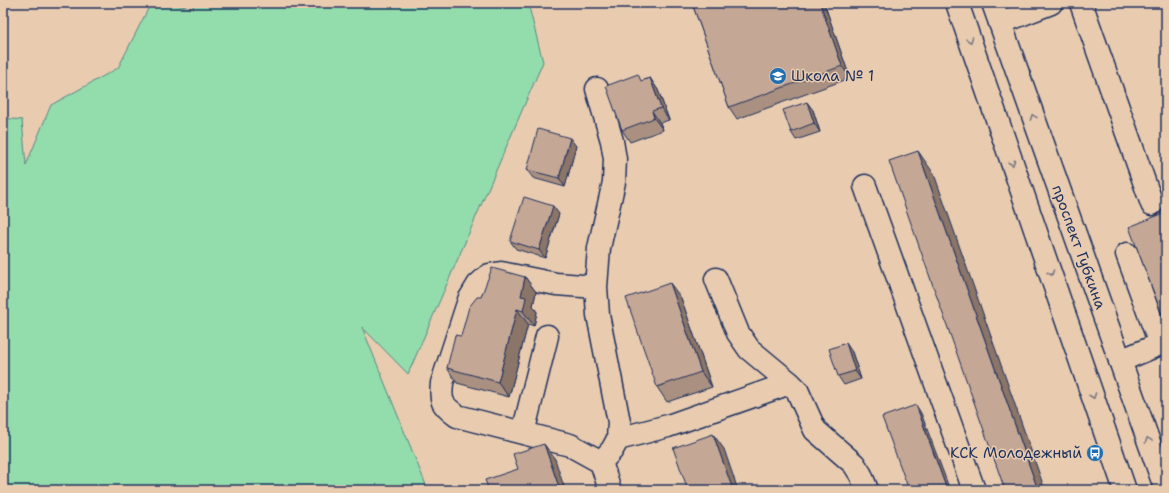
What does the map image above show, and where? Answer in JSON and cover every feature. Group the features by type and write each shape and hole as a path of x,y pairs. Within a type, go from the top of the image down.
{"main road":[{"path":"957,3 1125,490"},
{"path":"996,13 1051,3"},
{"path":"1081,3 1152,204"},
{"name":"проспект Губкина","path":"996,13 1166,490"},
{"path":"597,89 612,141 615,160 614,182 600,248 596,286 598,315 619,422 618,439 612,450 601,462"},
{"path":"865,186 974,490"},
{"path":"1120,362 1163,344 1127,254"},
{"path":"596,286 556,284 501,273 489,275 478,285 469,300 442,383 441,396 446,408 457,416 570,446 601,462 610,490"},
{"path":"716,279 738,333 750,349 797,390 815,430 854,464 861,475 867,490"},
{"path":"523,433 547,336"},
{"path":"618,439 668,426 790,383"}],"green space":[{"path":"151,3 170,3 194,9 192,3 528,3 543,62 408,374 362,327 428,490 3,490 3,118 22,120 26,165 51,105 118,68"}],"building":[{"path":"692,3 820,3 842,66 729,107"},
{"path":"638,74 641,81 650,78 661,108 652,111 654,118 622,130 606,86"},
{"path":"807,102 814,123 791,132 783,110"},
{"path":"538,129 570,138 559,178 527,170"},
{"path":"918,151 1038,490 1005,490 889,161"},
{"path":"524,197 553,206 539,250 510,241"},
{"path":"1164,213 1166,218 1166,315 1163,317 1129,227"},
{"path":"492,268 525,277 521,296 526,297 523,311 517,309 498,382 447,368 455,335 461,336 469,307 477,297 481,297"},
{"path":"670,283 701,372 657,387 626,298"},
{"path":"846,343 855,371 838,376 829,349"},
{"path":"916,405 947,490 909,490 882,417"},
{"path":"713,434 733,490 688,490 673,448"},
{"path":"544,444 560,490 489,490 485,480 518,469 513,454"}],"place":[{"name":"Школа № 1","path":"778,76"},
{"name":"КСК Молодежный","path":"1095,453"}]}
